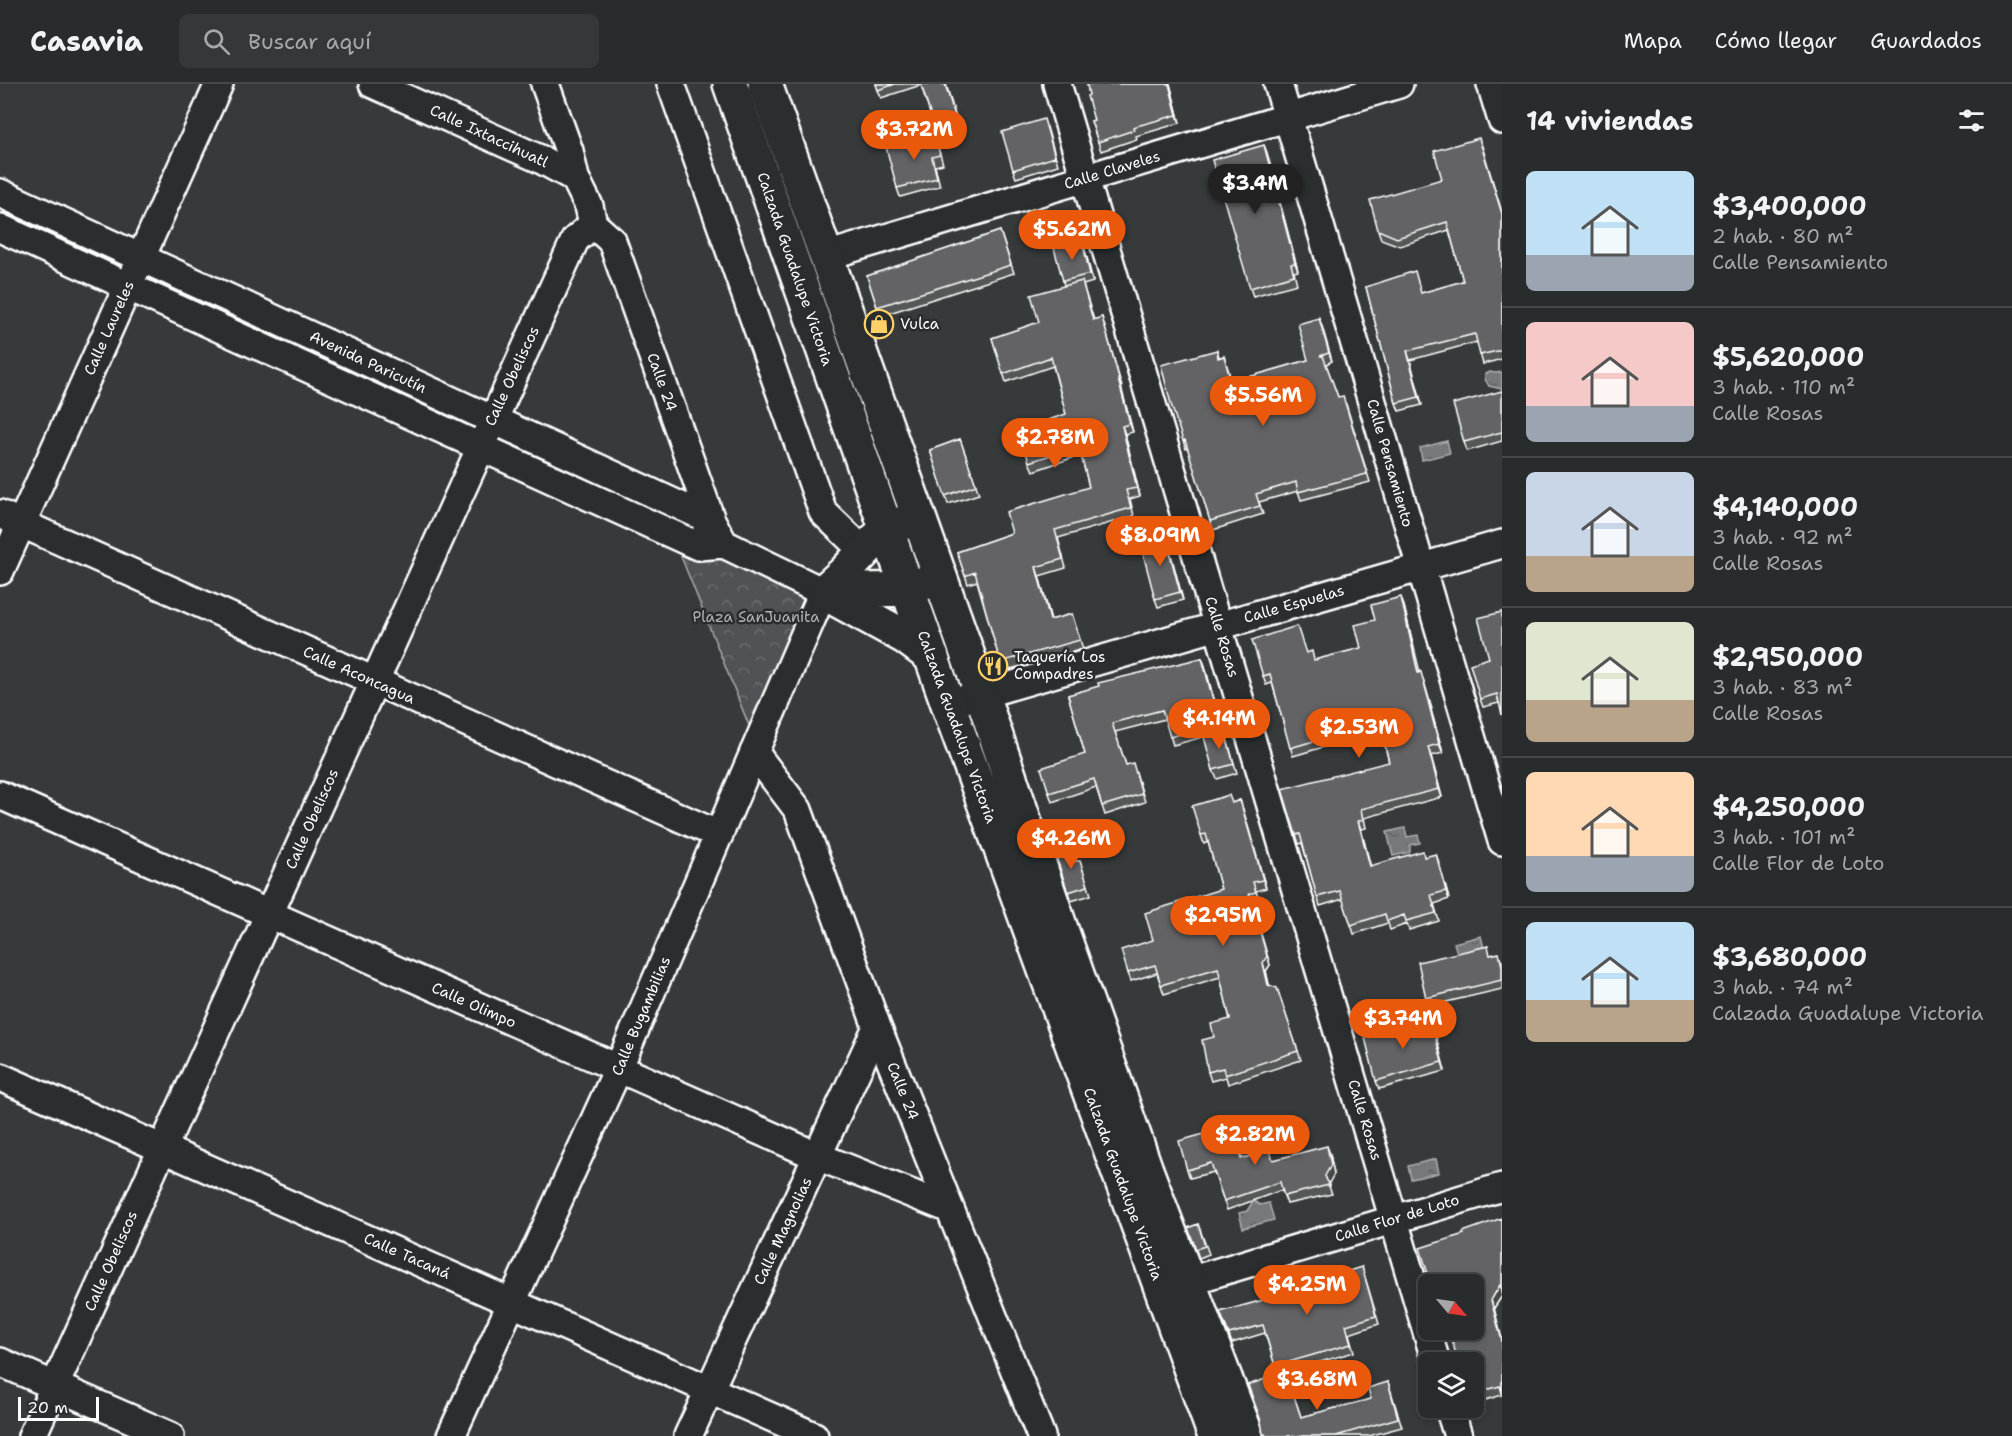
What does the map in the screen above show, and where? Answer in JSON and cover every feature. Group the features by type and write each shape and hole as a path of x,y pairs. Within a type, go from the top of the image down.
{"main road":[{"name":"Calzada Guadalupe Victoria","path":"730,84 948,704 1215,1436"},
{"name":"Calzada Guadalupe Victoria","path":"765,84 982,695 1146,1170 1247,1436"},
{"path":"823,592 876,499"},
{"path":"823,592 887,530 918,516"},
{"path":"823,592 908,589 940,576"},
{"path":"823,592 904,637 932,657"}],"street":[{"name":"Calle Laureles","path":"0,571 10,519 128,286 219,84"},
{"name":"Calle Ixtaccihuatl","path":"373,84 540,159 575,178"},
{"path":"545,84 569,150 575,178 591,215"},
{"path":"671,84 823,512 851,540"},
{"name":"Calle Rosas","path":"1057,84 1433,1352"},
{"name":"Calle Pensamiento","path":"1278,84 1502,841"},
{"name":"Calle Claveles","path":"826,256 1399,84"},
{"path":"1491,84 1502,120"},
{"name":"Avenida Paricutín","path":"0,193 711,520"},
{"name":"Calle Obeliscos","path":"32,1436 492,420 575,240 591,215"},
{"name":"Calle 24","path":"591,215 612,241 711,520"},
{"name":"Avenida Paricutín","path":"0,228 480,447 823,592"},
{"name":"Calle Aconcagua","path":"10,519 719,835"},
{"path":"711,520 711,545"},
{"name":"Calle Espuelas","path":"948,704 1502,544"},
{"name":"Calle Bugambilias","path":"451,1436 618,1070 823,592"},
{"name":"Calle 24","path":"754,752 798,810 877,1027 1041,1436"},
{"name":"Calle Olimpo","path":"0,795 618,1070 817,1156 950,1209"},
{"name":"Calle Magnolias","path":"688,1436 877,1027"},
{"name":"Calle Tacaná","path":"0,1077 814,1436"},
{"name":"Calle Flor de Loto","path":"1189,1281 1502,1186"},
{"path":"0,1362 170,1436"},
{"path":"1452,1418 1458,1436"}],"green space":[{"name":"Plaza SanJuanita","path":"676,544 705,544 819,593 754,738"}],"water":[{"path":"1502,372 1502,389 1489,386 1485,374"},
{"path":"1447,441 1450,453 1422,460 1420,448"},
{"path":"1405,828 1407,837 1418,835 1420,843 1410,845 1410,852 1393,856 1387,832"},
{"path":"1481,936 1484,948 1459,959 1454,943"},
{"path":"1436,1159 1439,1173 1411,1179 1408,1166"},
{"path":"1253,1201 1260,1205 1269,1203 1274,1220 1243,1228 1239,1213 1247,1211"}],"building":[{"path":"876,84 895,84 878,90"},
{"path":"921,84 945,84 958,126 936,133"},
{"path":"1087,84 1169,84 1177,115 1133,127 1134,130 1098,142 1091,121 1094,120 1087,96 1089,95"},
{"path":"1044,119 1055,157 1013,170 1002,132"},
{"path":"934,134 940,155 932,157 937,178 897,188 886,147"},
{"path":"1479,138 1502,214 1502,350 1480,355 1475,334 1407,351 1419,397 1396,403 1366,287 1415,271 1421,293 1463,281 1447,222 1397,238 1378,230 1370,200 1442,179 1434,151"},
{"path":"1264,145 1295,263 1291,264 1294,275 1250,288 1212,160"},
{"path":"1000,231 1011,265 877,307 867,276"},
{"path":"1082,241 1090,274 1063,281 1054,248"},
{"path":"1082,281 1093,320 1102,317 1119,378 1130,424 1122,426 1137,488 1126,490 1131,508 1055,530 1063,559 1036,567 1050,620 1072,614 1080,640 1000,662 975,572 965,576 957,552 1012,533 1006,512 1089,487 1079,446 1029,462 1019,430 1066,414 1051,357 1003,374 992,338 1039,322 1031,295"},
{"path":"1319,318 1329,353 1320,356 1323,356 1338,397 1343,396 1367,474 1298,492 1296,482 1256,494 1260,506 1210,521 1185,440 1183,441 1171,404 1161,365 1217,350 1218,358 1224,356 1231,382 1308,360 1298,324"},
{"path":"1502,391 1502,432 1464,442 1453,404"},
{"path":"960,439 976,485 945,496 930,450"},
{"path":"1165,535 1180,592 1155,599 1140,542"},
{"path":"1401,597 1418,673 1421,672 1439,744 1428,747 1439,789 1361,809 1363,820 1358,821 1370,866 1423,851 1424,857 1436,854 1446,891 1431,895 1436,913 1406,921 1404,915 1387,921 1385,914 1351,925 1340,891 1317,897 1300,834 1296,835 1282,789 1389,762 1379,722 1290,748 1270,674 1263,676 1252,640 1297,626 1306,653 1312,651 1314,660 1361,648 1355,625 1375,620 1371,605"},
{"path":"1502,612 1502,715 1497,694 1480,699 1470,664 1489,658 1478,618"},
{"path":"1202,658 1219,723 1170,737 1162,710 1112,723 1126,765 1133,763 1142,794 1102,806 1094,779 1049,793 1041,768 1085,754 1068,695 1099,686 1098,683"},
{"path":"1224,730 1234,764 1213,770 1204,737"},
{"path":"1229,795 1232,803 1240,800 1263,880 1253,882 1256,892 1249,894 1267,956 1263,963 1268,985 1277,988 1298,1051 1225,1075 1223,1068 1208,1072 1202,1040 1214,1037 1211,1024 1230,1019 1218,968 1161,985 1155,965 1128,973 1121,950 1153,940 1145,913 1221,889 1206,834 1201,835 1192,806"},
{"path":"1070,846 1075,861 1080,861 1088,886 1068,892 1054,851"},
{"path":"1488,946 1490,955 1499,953 1502,980 1426,998 1418,962"},
{"path":"1431,1020 1442,1062 1376,1081 1365,1038"},
{"path":"1232,1126 1241,1159 1269,1150 1273,1160 1327,1146 1331,1165 1325,1176 1329,1185 1284,1196 1280,1182 1224,1201 1211,1163 1187,1170 1179,1141"},
{"path":"1502,1218 1502,1285 1491,1300 1502,1341 1502,1393 1500,1386 1484,1391 1484,1352 1455,1352 1452,1340 1484,1340 1484,1274 1428,1274 1420,1248 1464,1234 1463,1232"},
{"path":"1198,1224 1205,1246 1196,1249 1188,1228"},
{"path":"1362,1267 1376,1316 1346,1325 1351,1344 1275,1366 1263,1325 1229,1334 1220,1312 1282,1295 1281,1291"},
{"path":"1286,1372 1301,1417 1371,1399 1368,1388 1388,1382 1398,1418 1336,1436 1266,1436 1263,1434 1261,1421 1248,1385"}],"place":[{"name":"Vulca","path":"879,324"},
{"name":"Taquería Los Compadres","path":"993,666"}]}
